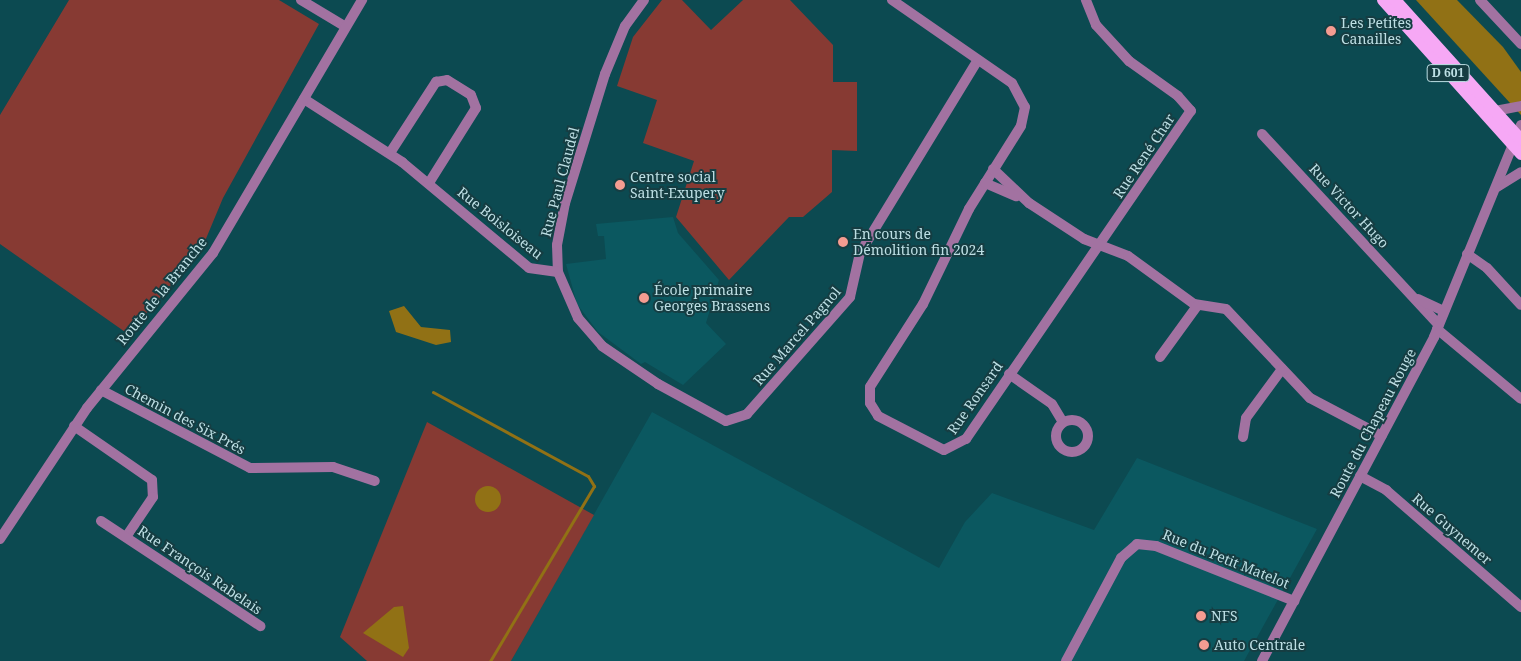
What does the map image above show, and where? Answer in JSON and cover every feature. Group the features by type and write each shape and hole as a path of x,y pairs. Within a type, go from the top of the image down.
{"main road":[{"name":"D 601","path":"1383,0 1519,140"},
{"name":"D 601","path":"1395,0 1519,140"}],"street":[{"path":"301,0 346,27"},
{"name":"Route de la Branche","path":"0,539 74,426 101,390 208,261 362,0"},
{"name":"Rue Paul Claudel","path":"644,0 626,26 605,74 565,203 556,245 558,272 582,325 620,360 722,420 735,421 750,411"},
{"name":"Rue Ronsard","path":"892,0 1014,86 1025,107 1021,126 985,183 923,304 872,383 870,403 882,419 932,447 948,450 963,443 1009,374 1100,247"},
{"name":"Rue René Char","path":"1086,0 1096,25 1129,61 1178,96 1191,111 1100,247"},
{"path":"1480,0 1521,44"},
{"name":"Rue Marcel Pagnol","path":"750,411 850,297 860,253 898,196 912,164 978,60"},
{"path":"390,153 438,81 447,80 473,96 475,110 429,183"},
{"name":"Rue Boisloiseau","path":"304,99 390,153 429,183 529,268 558,272"},
{"path":"1495,111 1516,108"},
{"name":"Rue Victor Hugo","path":"1262,134 1415,297 1438,327 1521,399"},
{"name":"Route du Chapeau Rouge","path":"1262,661 1438,327 1493,191 1519,140"},
{"path":"993,169 1029,203"},
{"path":"1493,191 1521,172"},
{"path":"985,183 1029,203 1100,247 1128,256 1197,306 1226,309 1313,400 1382,436"},
{"path":"1467,254 1487,268 1521,305"},
{"name":"Rue Victor Hugo","path":"1415,297 1444,311"},
{"path":"1160,357 1197,306"},
{"path":"1243,437 1246,418 1282,369"},
{"path":"1009,374 1052,404 1063,422"},
{"name":"Chemin des Six Prés","path":"101,390 250,468 333,467 375,481"},
{"name":"Rue François Rabelais","path":"74,426 154,483 152,499 126,537"},
{"name":"Rue Guynemer","path":"1360,476 1390,494 1521,607"},
{"name":"Rue François Rabelais","path":"101,521 260,626"},
{"name":"Rue du Petit Matelot","path":"1066,661 1121,558 1138,544 1156,546 1294,601"}],"shaded area":[{"path":"69,0 279,0 319,24 223,198 200,253 128,334 0,244 0,115"},
{"path":"662,0 682,0 711,30 743,0 790,0 833,45 833,82 857,82 857,151 832,150 832,192 803,217 789,217 729,280 676,217 694,161 643,143 657,100 617,86 633,37"},
{"path":"1416,0 1457,0 1503,47 1521,72 1521,115"},
{"name":"École primaire Georges Brassens","path":"673,217 678,233 719,280 706,323 726,344 683,385 645,362 641,364 598,332 577,304 566,264 606,259 604,236 598,236 596,224"},
{"path":"404,306 421,327 450,330 451,342 436,345 396,332 389,311"},
{"path":"652,412 939,568 965,522 992,493 1094,530 1137,458 1317,529 1244,661 511,661"},
{"path":"427,422 594,515 511,661 367,661 340,637"},
{"path":"488,486 497,490 501,499 497,508 488,512 479,508 475,499 479,490"},
{"path":"403,606 409,648 403,657 363,633 394,607"}],"waterway":[{"path":"433,392 588,476 594,486 490,661"}],"place":[{"name":"Les Petites Canailles","path":"1331,31"},
{"name":"Centre social Saint-Exupery","path":"620,185"},
{"name":"En cours de Démolition fin 2024","path":"843,242"},
{"name":"École primaire Georges Brassens","path":"644,298"},
{"name":"NFS","path":"1201,616"},
{"name":"Auto Centrale","path":"1204,645"}]}
